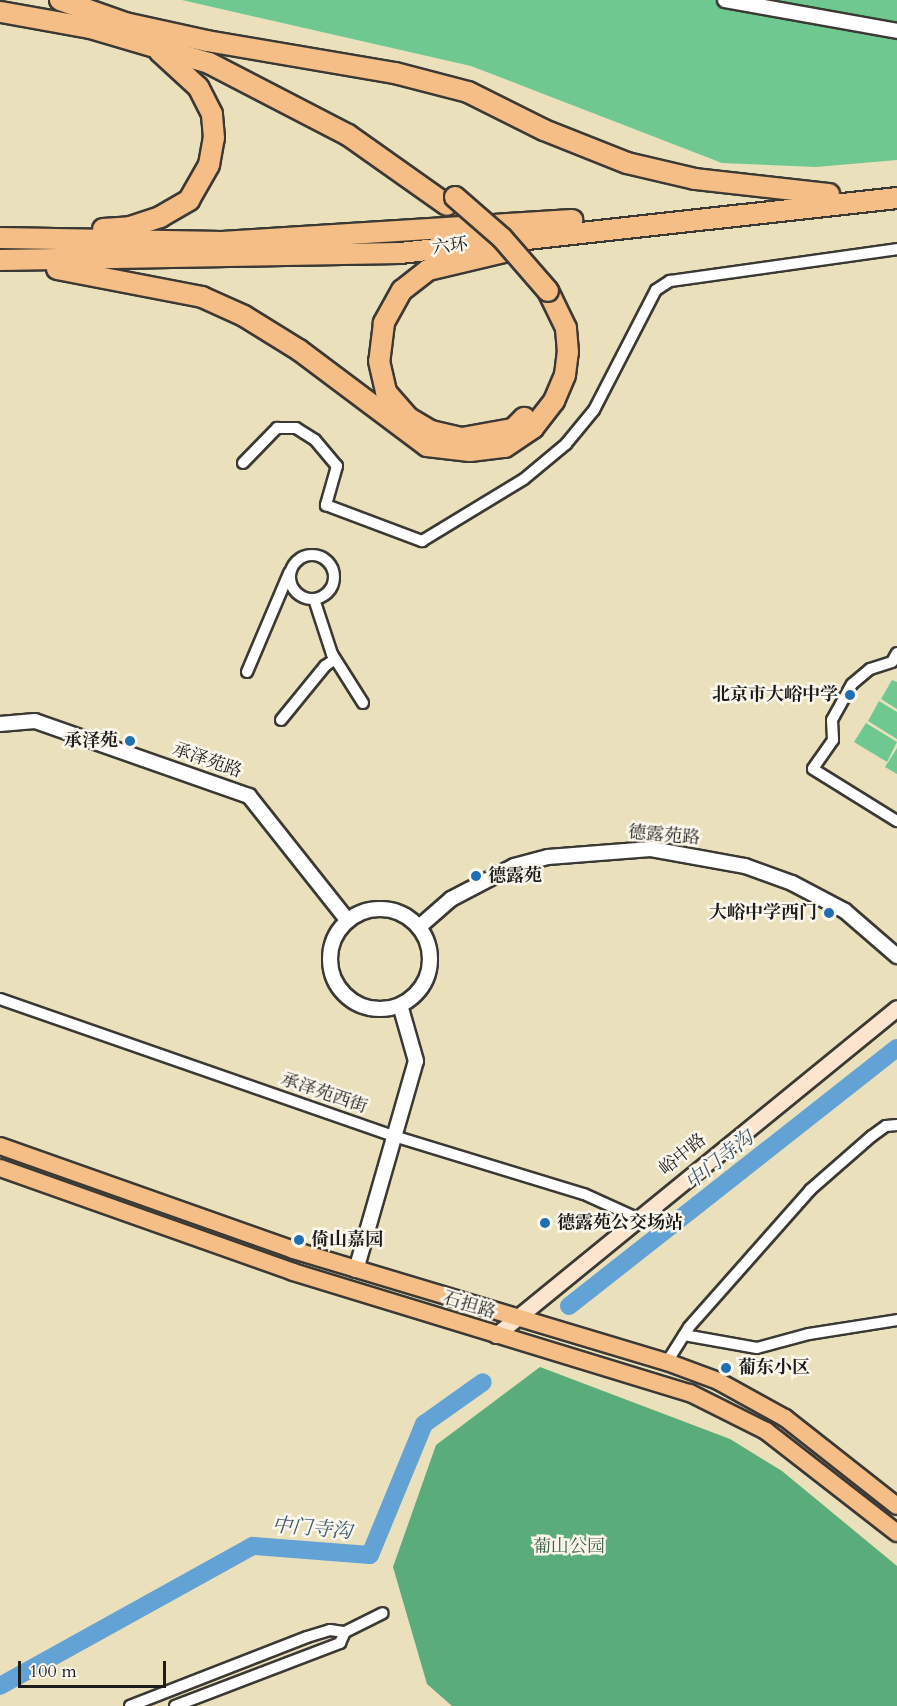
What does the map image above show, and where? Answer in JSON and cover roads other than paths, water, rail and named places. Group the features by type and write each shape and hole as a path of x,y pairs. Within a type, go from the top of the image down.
{"highway":[{"path":"6,261 202,297 244,316 299,350 428,446 471,451 505,447 533,428 554,401 565,375 568,352 566,328 544,294 451,201 352,125 280,86 125,23 60,0"},
{"path":"1,12 90,28 209,63 275,95 348,135 451,201"},
{"path":"125,23 269,53 395,73 468,92 544,130 627,163 695,179 829,194"},
{"path":"0,238 130,226 160,217 189,200 209,165 214,138 212,114 198,87 154,48"},
{"name":"六环","path":"0,238 222,242 569,220 897,186"},
{"name":"六环","path":"6,261 400,253 641,224 897,198"},
{"path":"544,294 557,348 554,372 543,400 513,429 462,438 431,431 409,418 386,392 379,361 384,323 402,290 428,270 641,224"}],"main road":[{"name":"峪中路","path":"496,1335 515,1317 897,1008"},
{"name":"石担路","path":"0,1146 357,1270 667,1362 734,1389 778,1413 897,1506"},
{"name":"石担路","path":"0,1168 293,1272 690,1393 731,1411 808,1460 897,1533"}],"street":[{"path":"725,0 897,31"},
{"path":"243,463 277,428 296,429 315,440 336,466 326,505 422,541 524,479 566,444 594,410 656,290 670,281 897,249"},
{"path":"247,672 290,570 298,558 312,554 331,565 332,586 314,599"},
{"path":"290,570 294,591 314,599 335,659 363,704"},
{"path":"897,654 892,662 870,669 852,684 832,720 833,740 813,769 897,821"},
{"path":"281,720 325,666 335,659"},
{"name":"承泽苑路","path":"0,724 35,721 249,796 348,921"},
{"name":"德露苑路","path":"419,927 451,899 514,866 548,857 651,849 745,866 792,883 845,911 897,956"},
{"path":"393,910 419,927 430,957 428,973 422,987 400,1005 379,1009 362,1006 337,984 331,950 337,934 348,921 361,913 393,910"},
{"name":"承泽苑西街","path":"0,999 397,1137 584,1194 637,1218"},
{"path":"357,1270 397,1137 416,1061 400,1005"},
{"path":"667,1362 684,1335 810,1190 872,1136 886,1126 897,1125"},
{"path":"684,1335 757,1348 808,1334 897,1320"},
{"path":"130,1706 307,1637 330,1630 345,1632 383,1613"},
{"path":"175,1706 340,1643 345,1632"}],"waterway":[{"name":"中门寺沟","path":"569,1306 897,1048"},
{"name":"中门寺沟","path":"0,1686 253,1546 370,1555 424,1424 483,1382"}],"place":[{"name":"北京市大峪中学","path":"850,695"},
{"name":"承泽苑","path":"130,741"},
{"name":"德露苑","path":"476,876"},
{"name":"大峪中学西门","path":"829,913"},
{"name":"德露苑公交场站","path":"545,1223"},
{"name":"倚山嘉园","path":"299,1240"},
{"name":"葡东小区","path":"726,1368"}],"park label":[{"name":"葡山公园","path":"569,1547"}]}
